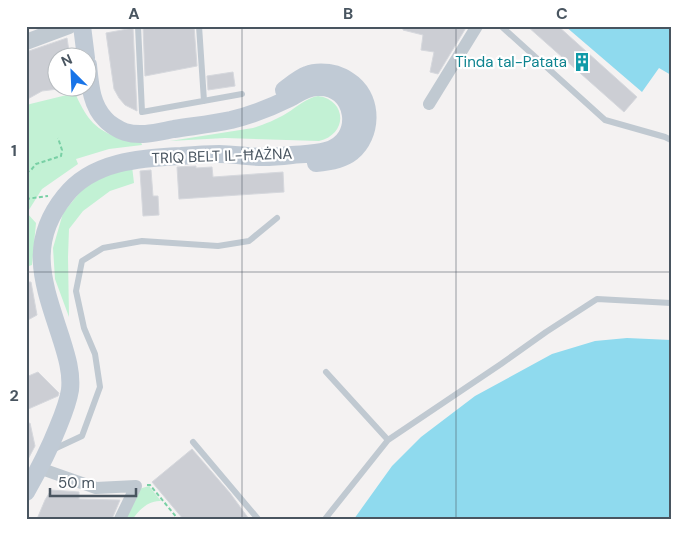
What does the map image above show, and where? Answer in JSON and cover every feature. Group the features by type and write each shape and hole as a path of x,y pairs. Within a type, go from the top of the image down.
{"main road":[{"path":"82,26 85,48"},
{"name":"TRIQ BELT IL-ĦAŻNA","path":"26,492 49,451 66,407 70,389 66,354 46,294 41,252 44,232 65,195 79,181 97,171 132,160 219,154 264,157 321,152 340,144 346,137 352,118 350,108 345,99 337,92 328,88 318,87 308,88 276,105 232,120 143,134 126,132 106,121 93,98"}],"street":[{"path":"26,42 69,26"},
{"path":"429,104 477,26"},
{"path":"40,468 96,488 136,486 120,519"}],"lane":[{"path":"138,26 142,112 242,94"},
{"path":"198,26 204,101"},
{"path":"501,26 605,120 671,140"},
{"path":"49,451 82,436 100,387 95,354 84,328 76,291 82,261 103,248 142,241 218,246 249,241 277,218"},
{"path":"325,519 388,440 597,299 671,303"},
{"path":"326,372 388,440"},
{"path":"193,442 258,519"}],"path":[{"path":"26,173 36,164 61,156 62,150 58,138"},
{"path":"26,199 65,195"},
{"path":"150,485 178,519"}],"green space":[{"path":"318,96 328,99 334,104 339,110 340,117 339,125 335,132 319,141 225,138 170,141 253,128 279,118 306,101"},
{"path":"55,98 77,98 86,114 102,130 117,137 140,139 142,145 109,149 76,159 78,164 42,189 27,213 36,223 32,265 26,267 26,106"},
{"path":"132,166 134,183 110,191 83,211 69,229 69,317 55,279 53,248 63,213 84,187 111,171"},
{"path":"149,486 161,501 145,506 133,519 123,519 139,489"}],"water":[{"path":"565,26 671,26 671,75 659,68 642,92"},
{"path":"627,338 671,340 671,519 354,519 392,466 421,437 475,396 552,354 595,341"}],"building":[{"path":"143,26 194,26 197,66 145,76"},
{"path":"403,26 467,26 438,74 430,72 434,52 421,50 423,35 403,30"},
{"name":"Tinda tal-Patata","path":"527,26 558,26 637,97 624,112"},
{"path":"133,28 137,111 125,105 114,89 106,33"},
{"path":"67,38 68,48 48,48 48,90 42,91 26,100 26,52"},
{"path":"233,72 235,86 208,90 207,76"},
{"path":"196,166 196,168 212,167 213,177 283,172 284,192 179,199 177,167"},
{"path":"151,170 153,196 158,196 159,215 143,216 140,171"},
{"path":"26,282 31,282 37,315 26,321"},
{"path":"38,372 59,393 58,396 26,410 26,377"},
{"path":"30,423 35,446 26,463 26,424"},
{"path":"192,449 230,493 249,519 183,519 152,482"},
{"path":"51,490 79,492 79,499 120,500 112,519 37,519"}],"place":[{"name":"Tinda tal-Patata","path":"582,62"}]}
